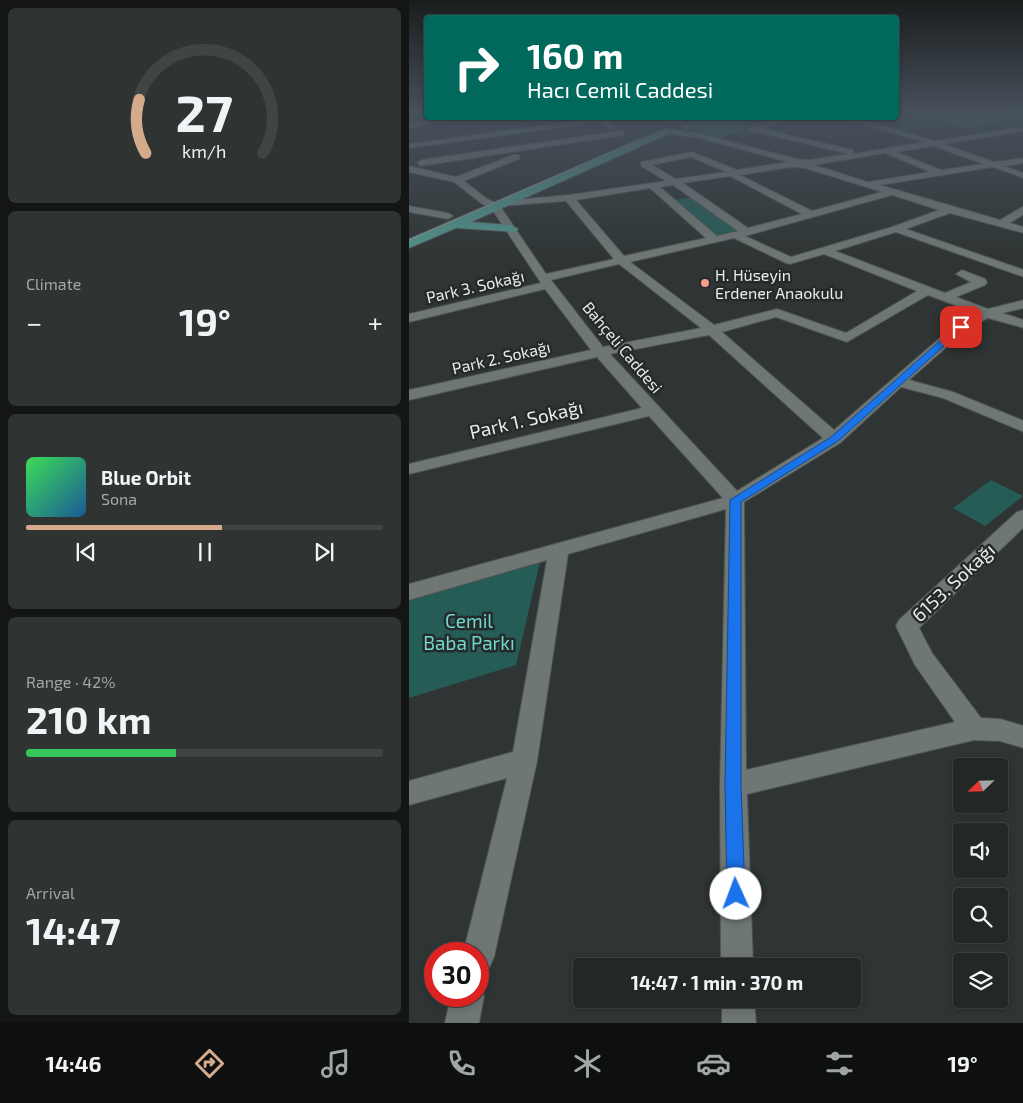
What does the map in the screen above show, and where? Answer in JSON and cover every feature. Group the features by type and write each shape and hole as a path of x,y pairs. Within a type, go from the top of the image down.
{"main road":[{"path":"494,204 574,162"},
{"path":"409,233 446,222 494,204 587,162"},
{"path":"409,244 446,222 511,229"}],"street":[{"path":"410,169 421,164 435,162"},
{"path":"410,169 457,180 504,162"},
{"path":"655,162 644,164 676,183 747,232"},
{"path":"708,162 810,214"},
{"path":"790,162 807,164 949,210 1023,230"},
{"path":"807,164 819,162"},
{"path":"913,162 938,172"},
{"path":"984,162 1023,176"},
{"path":"866,184 1013,162"},
{"path":"494,204 569,198 734,174 794,163"},
{"name":"Bahçeli Caddesi","path":"457,180 494,204 546,281 601,352 735,500"},
{"path":"653,186 715,240"},
{"name":"Park 3. Sokağı","path":"409,318 622,261 747,232 892,192"},
{"path":"569,198 622,261 712,330 834,439"},
{"path":"409,209 446,222"},
{"path":"1001,224 1023,209"},
{"path":"735,235 790,262 896,229 949,210"},
{"path":"896,229 1023,274"},
{"path":"825,251 987,313 1023,324"},
{"path":"945,297 981,282 962,274"},
{"name":"Park 2. Sokağı","path":"409,395 601,352 712,330 777,313 847,338 927,290"},
{"path":"410,587 559,550 735,500 834,439 961,327 987,313 1023,304"},
{"path":"899,382 948,395 1023,426"},
{"name":"Park 1. Sokağı","path":"409,468 653,410"},
{"path":"735,500 733,785 737,958"},
{"name":"6153. Sokağı","path":"974,728 923,659 907,626 1023,516"},
{"path":"482,942 524,761 559,550"},
{"path":"733,785 974,728 1000,730 1023,737"},
{"path":"409,793 524,761"},
{"path":"462,1023 466,1007"},
{"path":"738,1008 739,1023"}],"green space":[{"path":"696,197 746,231 716,237 673,200"},
{"path":"991,480 1023,496 985,526 953,508"},
{"name":"Cemil Baba Parkı","path":"540,562 516,665 409,698 409,600"}],"tram line":[{"path":"409,240 588,162"}],"place":[{"name":"H. Hüseyin Erdener Anaokulu","path":"705,283"}],"route":[{"path":"736,894 733,785 735,500 834,439 961,327"}]}
